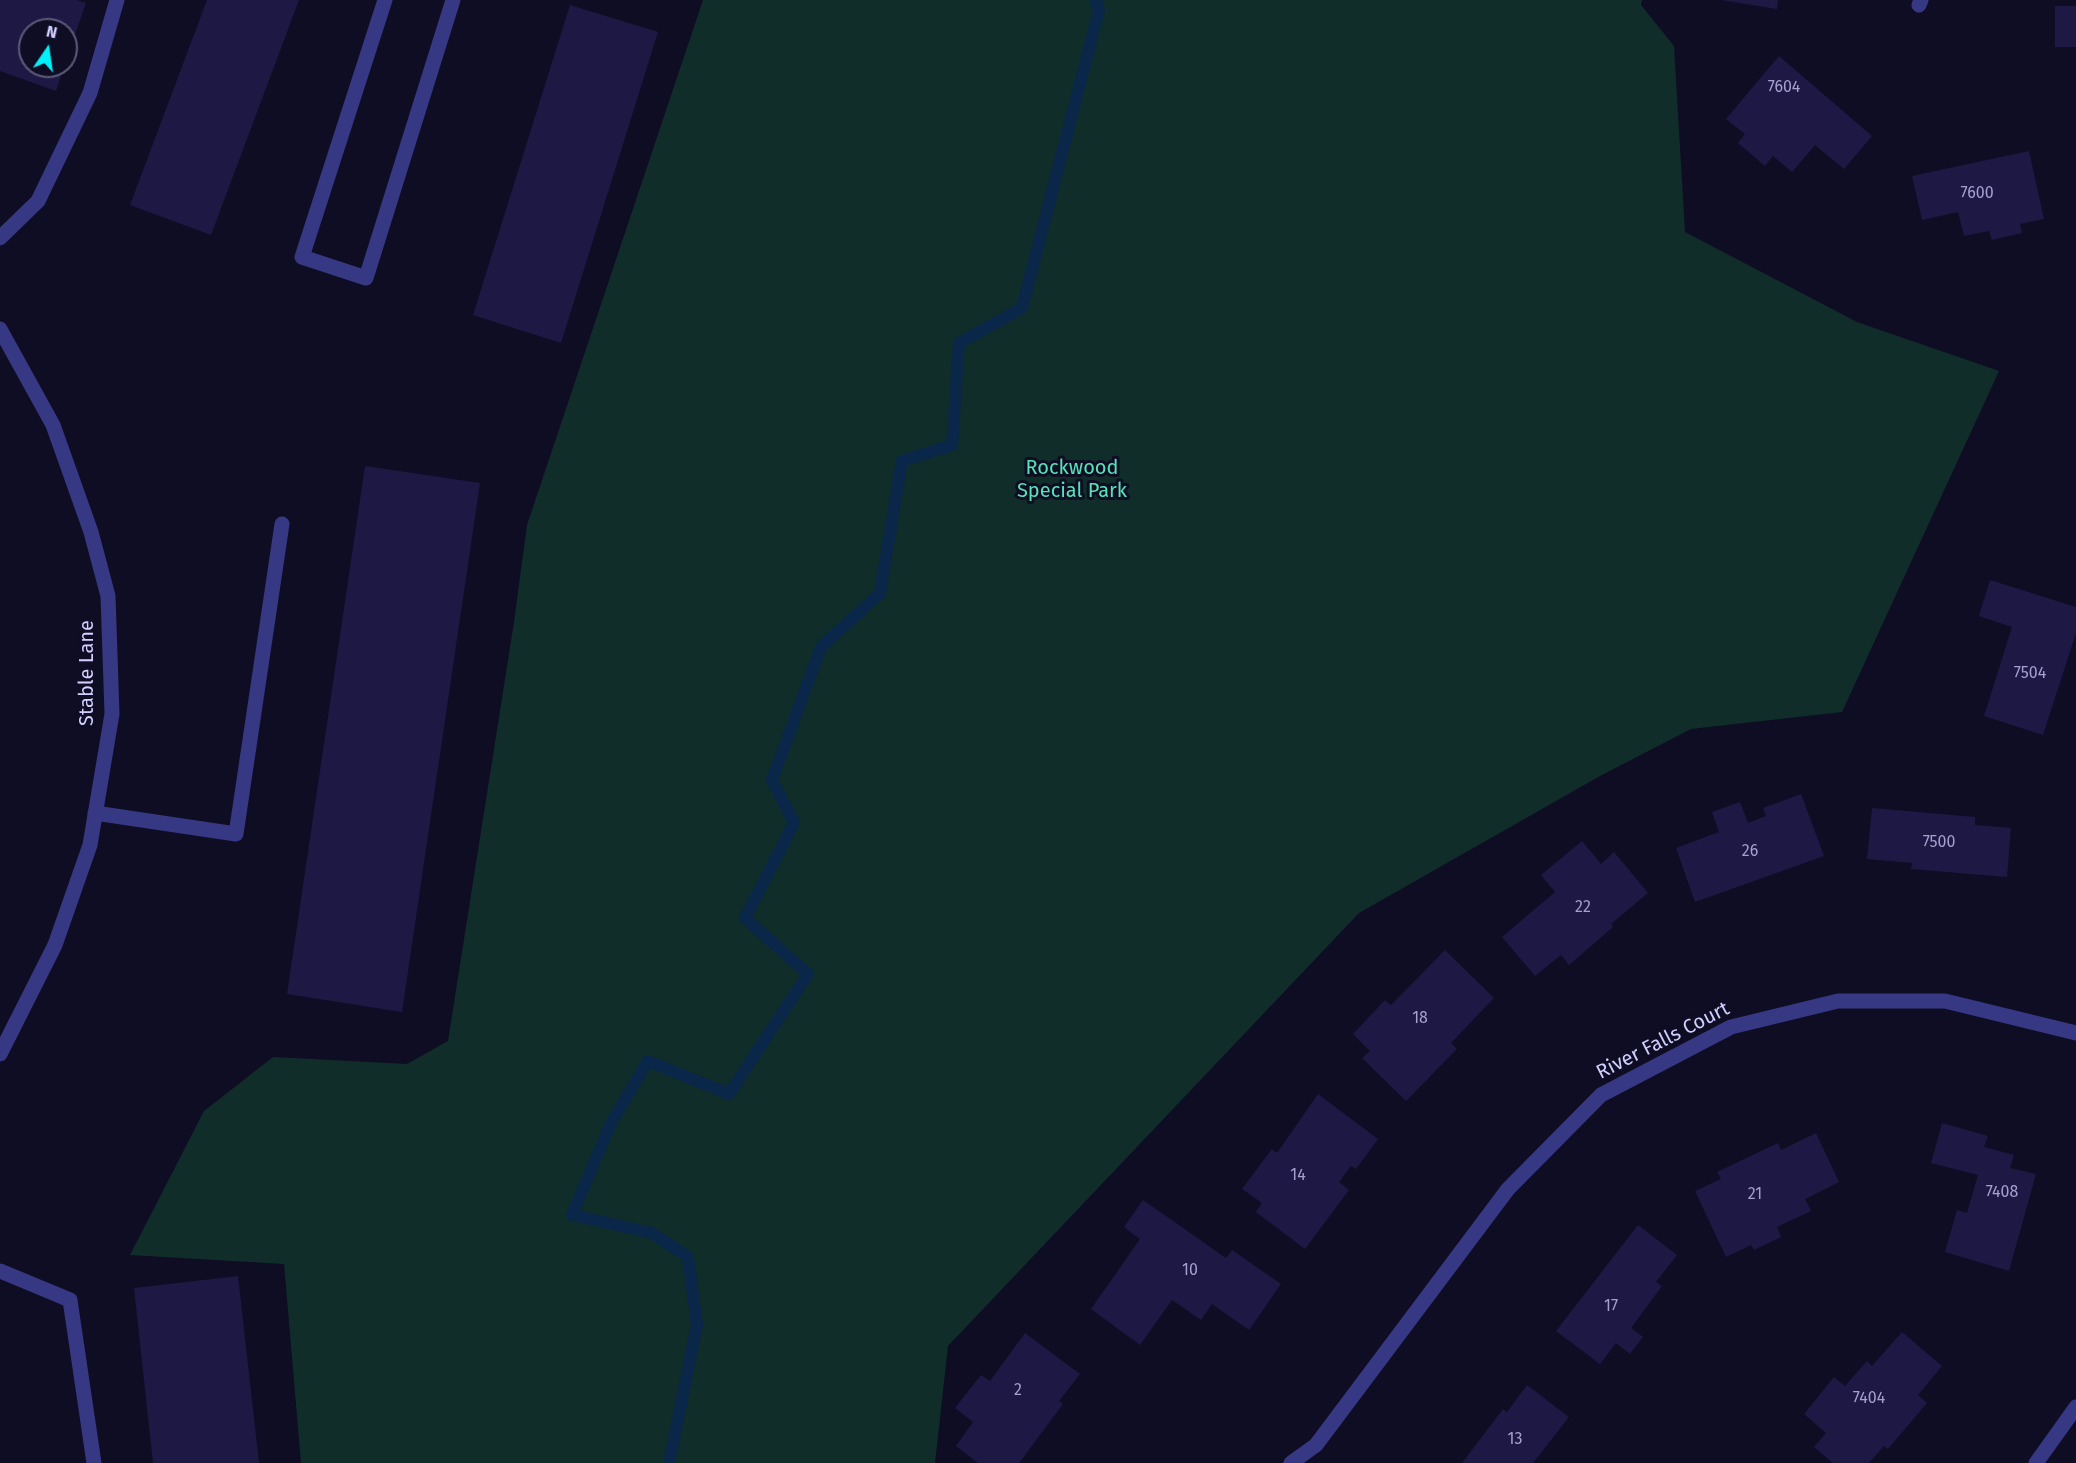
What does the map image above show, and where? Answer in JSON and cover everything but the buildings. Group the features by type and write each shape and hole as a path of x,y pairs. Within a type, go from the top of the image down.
{"street":[{"path":"0,238 38,201 90,93 117,0"},
{"path":"385,0 302,257 366,278 453,0"},
{"name":"Stable Lane","path":"0,329 53,425 91,532 108,596 112,714 90,845 55,945 0,1054"},
{"path":"95,813 236,834 282,524"},
{"name":"River Falls Court","path":"1292,1463 1316,1444 1508,1189 1601,1095 1731,1027 1839,1001 1945,1001 2076,1033"},
{"path":"0,1271 70,1300 94,1463"},
{"path":"2036,1463 2076,1407"}],"green space":[{"name":"Rockwood Special Park","path":"703,0 1642,0 1641,5 1674,46 1685,232 1857,322 1999,371 1842,712 1691,729 1600,776 1359,913 948,1346 935,1463 301,1463 284,1264 130,1255 204,1111 273,1057 407,1064 448,1041 514,622 527,525"}],"waterway":[{"path":"669,1463 697,1325 688,1257 652,1233 572,1215 611,1123 648,1061 729,1094 808,974 745,918 794,823 772,780 821,647 880,593 902,461 952,445 959,343 1022,308 1099,10 1095,0"}]}
